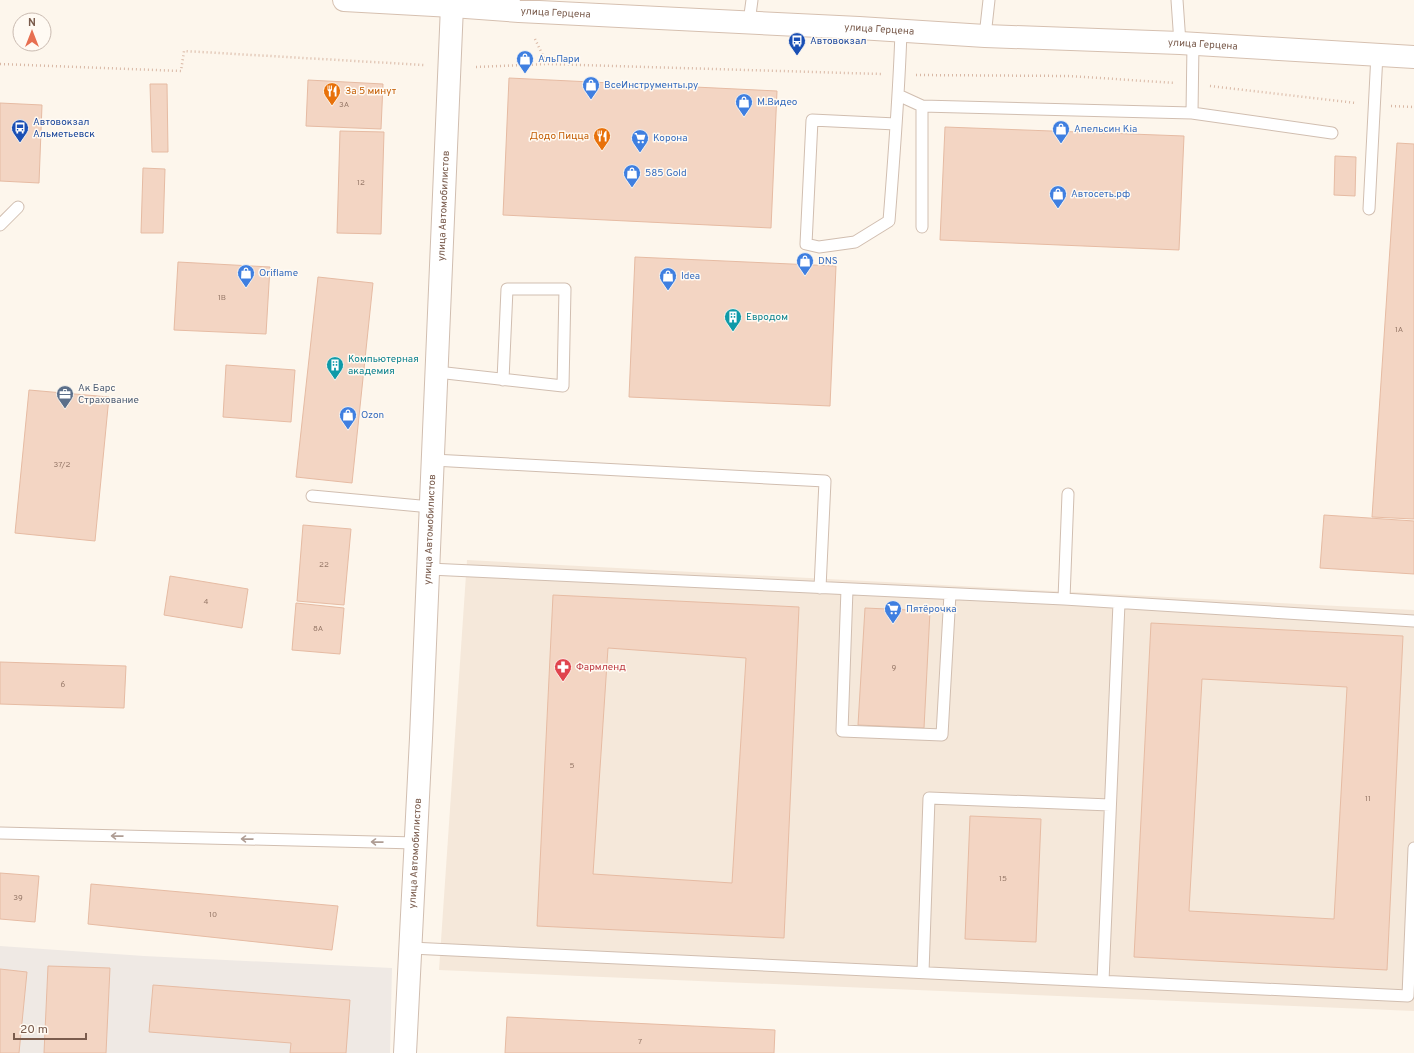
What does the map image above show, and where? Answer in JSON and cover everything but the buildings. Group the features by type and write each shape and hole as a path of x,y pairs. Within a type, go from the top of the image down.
{"main road":[{"name":"улица Герцена","path":"344,0 452,6 519,5 750,22 985,36 1186,44 1414,57"},
{"name":"улица Автомобилистов","path":"405,1053 429,569 452,6"}],"lane":[{"path":"750,22 752,0"},
{"path":"985,36 989,0"},
{"path":"1177,0 1192,84 1192,113"},
{"path":"896,124 812,120 806,244 819,247 855,242 889,221 900,75 901,31"},
{"path":"1369,209 1377,54"},
{"path":"898,95 922,106 1192,113 1332,133"},
{"path":"922,106 922,227"},
{"path":"0,225 18,207"},
{"path":"437,372 503,380 563,386 565,289 507,289 503,380"},
{"path":"433,460 825,480 820,588"},
{"path":"1064,599 1068,494"},
{"path":"312,496 431,507"},
{"path":"429,569 1064,599 1414,620"},
{"path":"847,589 842,731 942,735 950,594"},
{"path":"1103,981 1119,603"},
{"path":"923,972 929,798 1110,805"},
{"path":"0,833 416,843"},
{"path":"411,948 1408,996 1414,848"}],"path":[{"path":"535,39 547,64"},
{"path":"0,64 180,71 184,51 424,65"},
{"path":"476,67 547,64 900,75 1070,76 1192,84 1375,105 1414,107"}],"shaded area":[{"path":"467,560 1414,610 1414,1011 439,970"},
{"path":"0,946 144,956 392,968 390,1053 0,1053"}],"place":[{"name":"Автовокзал","path":"797,56"},
{"name":"АльПари","path":"525,74"},
{"name":"ВсеИнструменты.ру","path":"591,100"},
{"name":"За 5 минут","path":"332,106"},
{"name":"М.Видео","path":"744,117"},
{"name":"Автовокзал Альметьевск","path":"20,143"},
{"name":"Апельсин Kia","path":"1061,144"},
{"name":"Додо Пицца","path":"602,151"},
{"name":"Корона","path":"640,153"},
{"name":"585 Gold","path":"632,188"},
{"name":"Автосеть.рф","path":"1058,209"},
{"name":"DNS","path":"805,276"},
{"name":"Oriflame","path":"246,288"},
{"name":"Idea","path":"668,291"},
{"name":"Евродом","path":"733,332"},
{"name":"Компьютерная академия","path":"335,380"},
{"name":"Ак Барс Страхование","path":"65,409"},
{"name":"Ozon","path":"348,430"},
{"name":"Пятёрочка","path":"893,624"},
{"name":"Фармленд","path":"563,682"}]}
